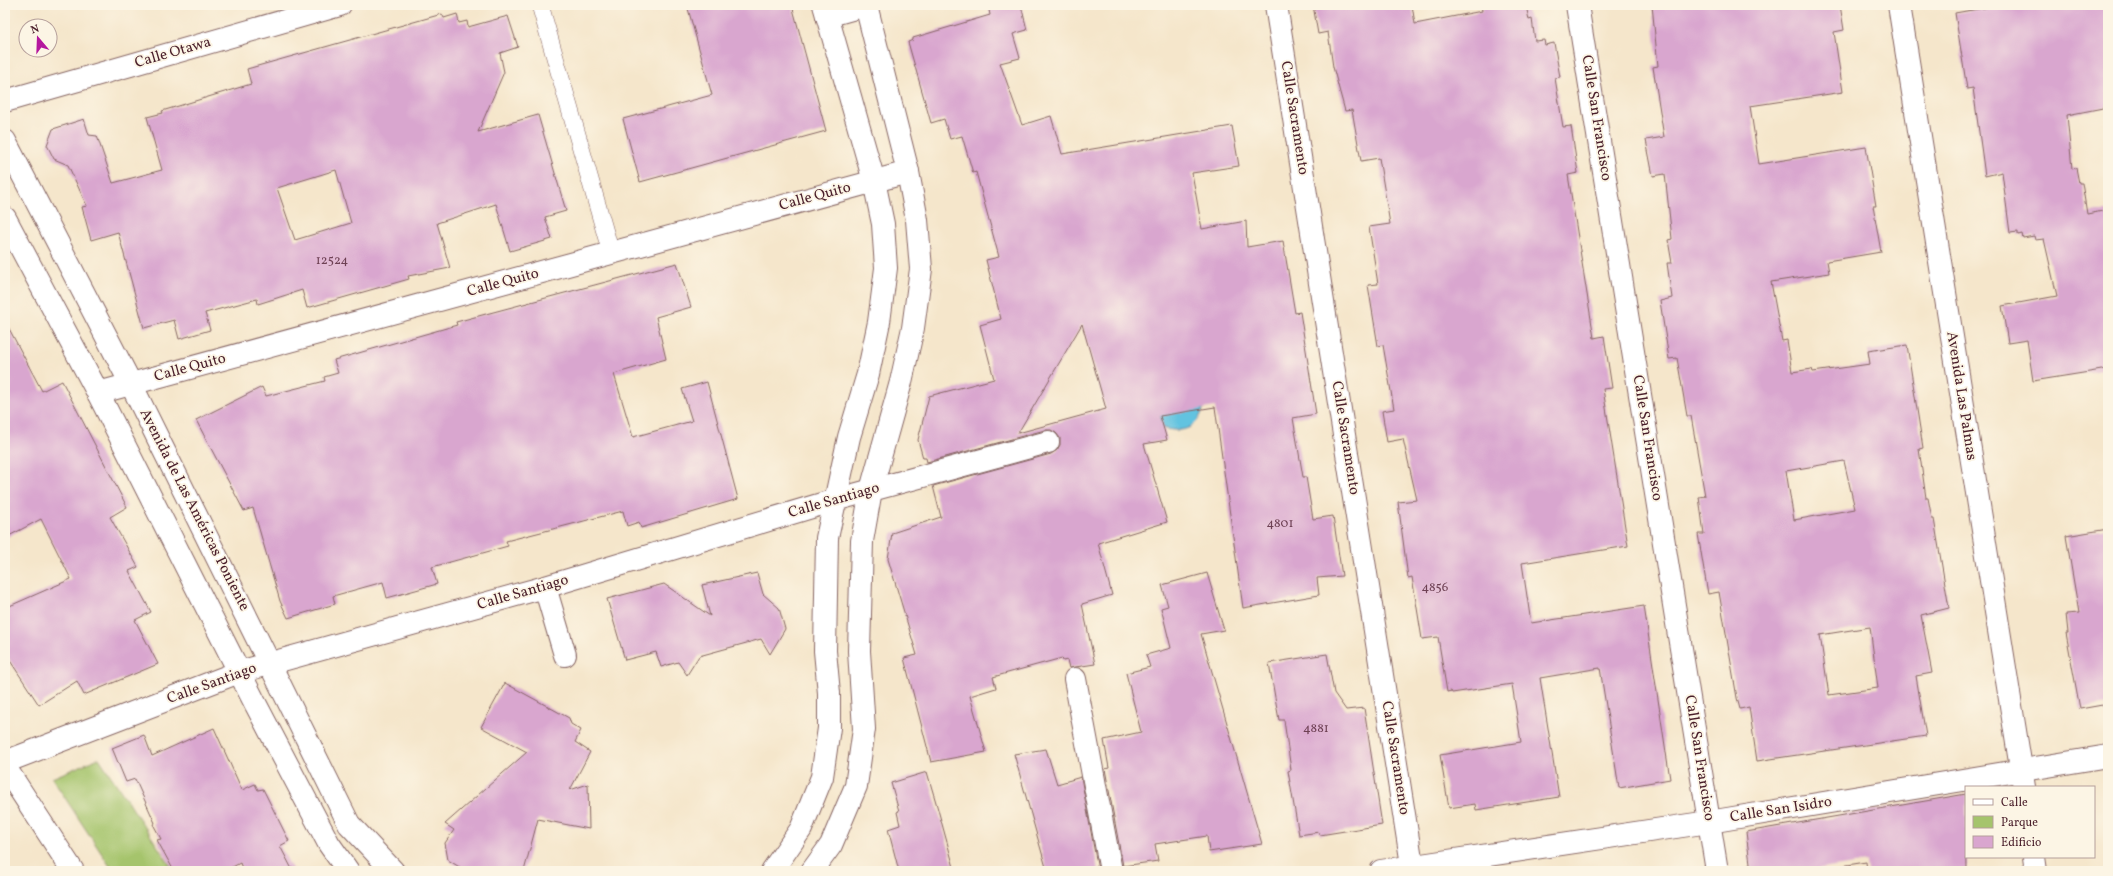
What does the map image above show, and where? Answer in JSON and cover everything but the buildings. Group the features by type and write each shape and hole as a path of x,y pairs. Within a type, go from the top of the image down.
{"street":[{"name":"Calle Otawa","path":"5,101 340,5"},
{"path":"772,871 801,829 822,777 829,728 829,693 824,651 827,538 849,437 868,374 881,307 885,261 883,224 874,181 825,11 866,5 908,172 917,220 920,269 912,335 901,382 871,490 862,542 859,651 864,729 856,786 831,845 812,871"},
{"name":"Calle Sacramento","path":"1276,5 1412,869"},
{"name":"Calle San Francisco","path":"1577,5 1717,871"},
{"name":"Avenida Las Palmas","path":"1899,5 2022,779"},
{"name":"Avenida de Las Américas Poniente","path":"5,141 131,384 349,824 392,871"},
{"name":"Calle Quito","path":"98,393 908,172"},
{"path":"5,218 98,393 239,672 329,844 348,871"},
{"name":"Calle Santiago","path":"5,762 239,672 545,587 835,500 1048,442"},
{"path":"545,587 565,655"},
{"path":"1075,679 1110,871"},
{"path":"829,693 861,691"},
{"name":"Calle San Isidro","path":"1971,786 2022,779 2108,756"},
{"path":"5,768 73,871"},
{"name":"Calle San Isidro","path":"1381,871 1412,869 1709,822 1965,787"},
{"path":"2034,858 2036,871"}],"lane":[{"path":"540,5 611,253"}],"green space":[{"path":"99,758 174,871 113,871 52,778"}],"water":[{"path":"1205,401 1200,416 1192,426 1179,430 1163,428 1159,410"}]}
